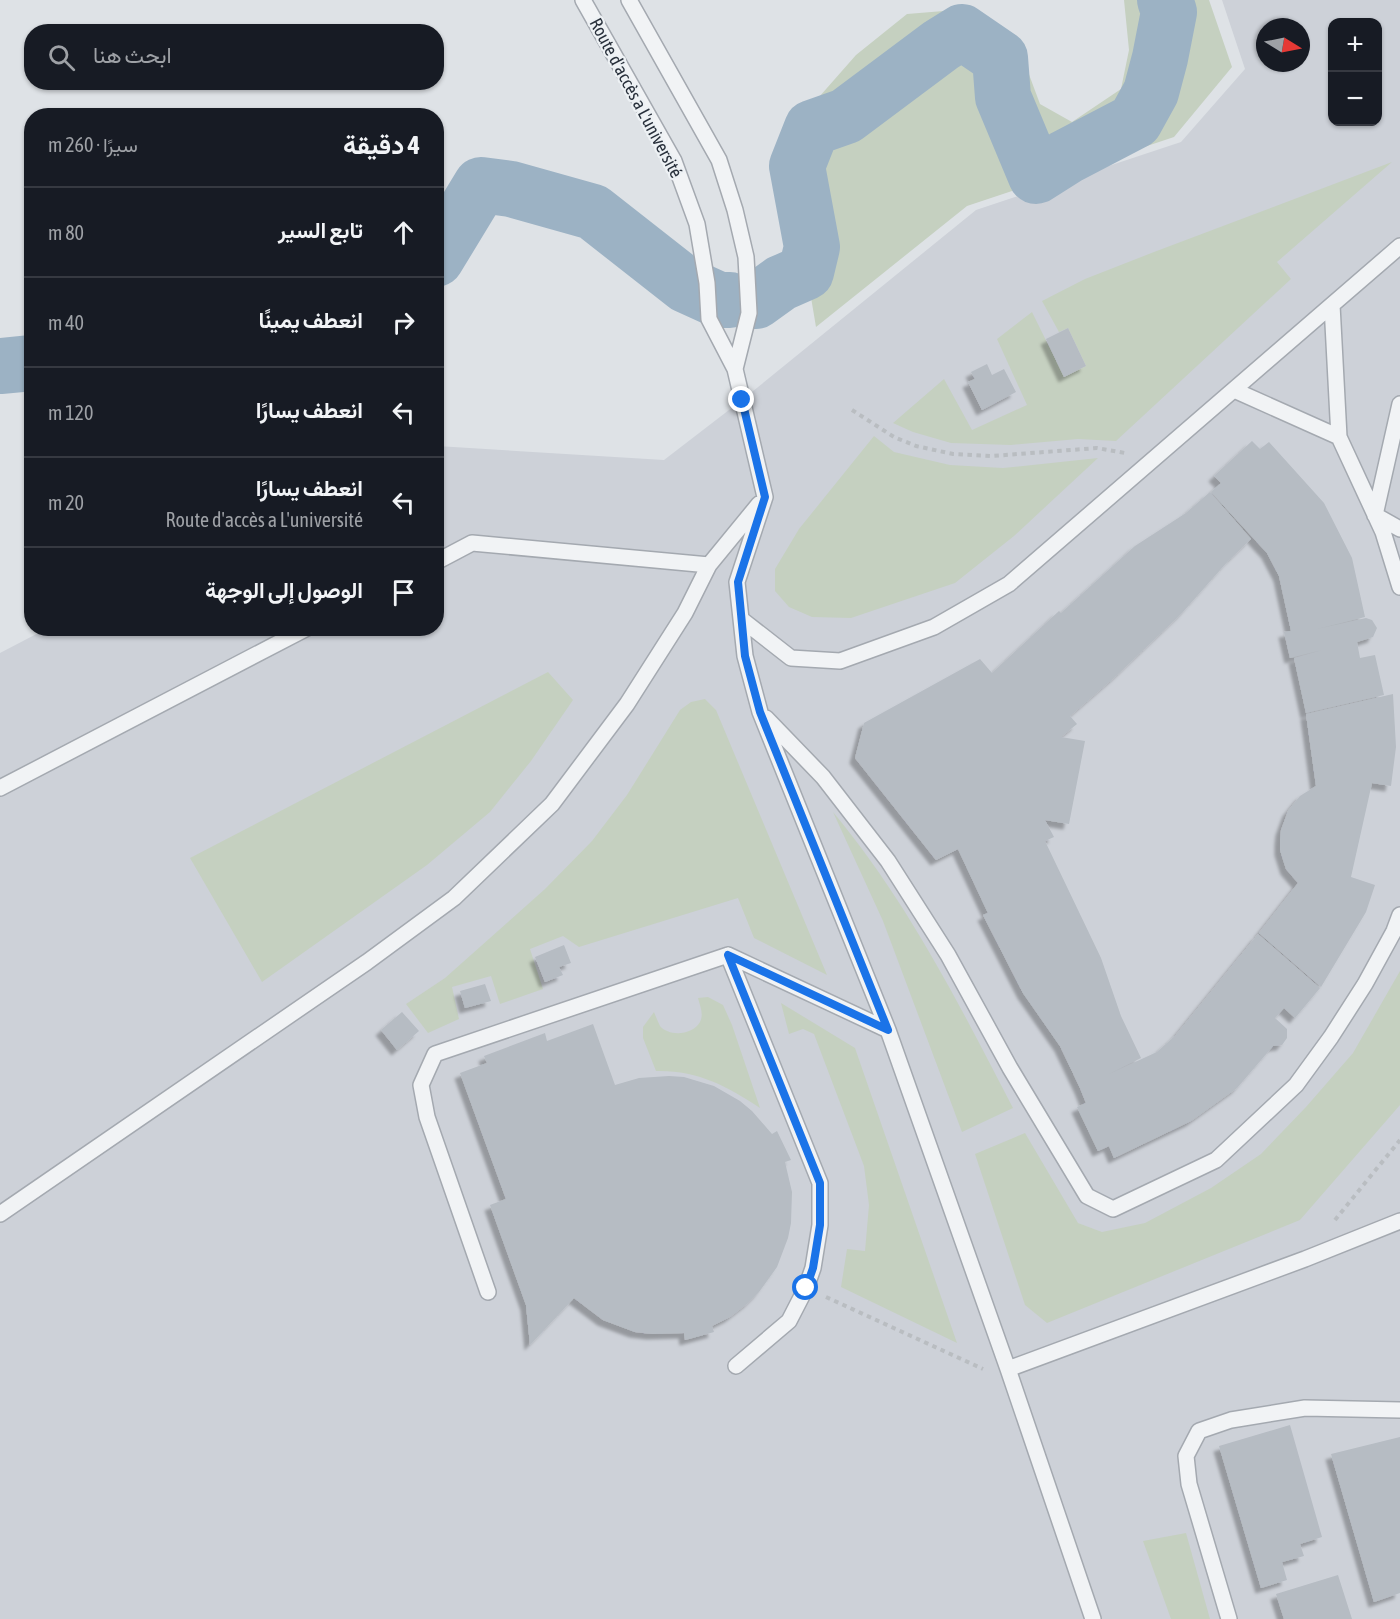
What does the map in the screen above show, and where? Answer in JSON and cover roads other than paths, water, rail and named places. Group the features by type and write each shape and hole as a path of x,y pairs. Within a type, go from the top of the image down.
{"lane":[{"name":"Route d'accès a L'université","path":"583,0 674,161 697,224 707,283 709,319 735,369 765,497"},
{"name":"Route d'accès a L'université","path":"629,0 718,160 735,210 746,257 749,313 735,369"},
{"path":"741,619 791,658 840,661 934,627 1009,584 1400,246"},
{"path":"1332,305 1339,437 1383,532 1400,586"},
{"path":"1234,390 1339,437"},
{"path":"1375,514 1400,404"},
{"path":"0,1214 368,962 454,898 552,804 627,704 685,613 709,565 765,497"},
{"path":"765,497 738,582 745,656 760,712 888,1030 1093,1619"},
{"path":"1375,514 1400,529"},
{"path":"444,558 472,543 709,565"},
{"path":"0,788 292,636"},
{"path":"760,712 823,777 888,861 948,955 1010,1068 1087,1196 1113,1209 1216,1160 1296,1084 1331,1037 1365,984 1394,931 1400,915"},
{"path":"488,1292 427,1117 421,1085 435,1054 728,955 888,1030"},
{"path":"728,955 820,1183 820,1225 813,1268 806,1288 789,1321 736,1365"},
{"path":"1010,1376 1400,1221"},
{"path":"1229,1619 1188,1484 1186,1456 1199,1431 1231,1420 1305,1408 1400,1410"}],"waterway":[{"path":"756,301 781,283 806,272 812,247 797,166 812,128 846,116 962,32 1000,58 1003,97 1036,176 1066,157 1135,121 1151,92 1160,58 1169,12 1165,0"},
{"path":"444,246 481,185 511,189 593,212 686,285 719,300 730,300"},
{"path":"0,366 24,364"}]}
